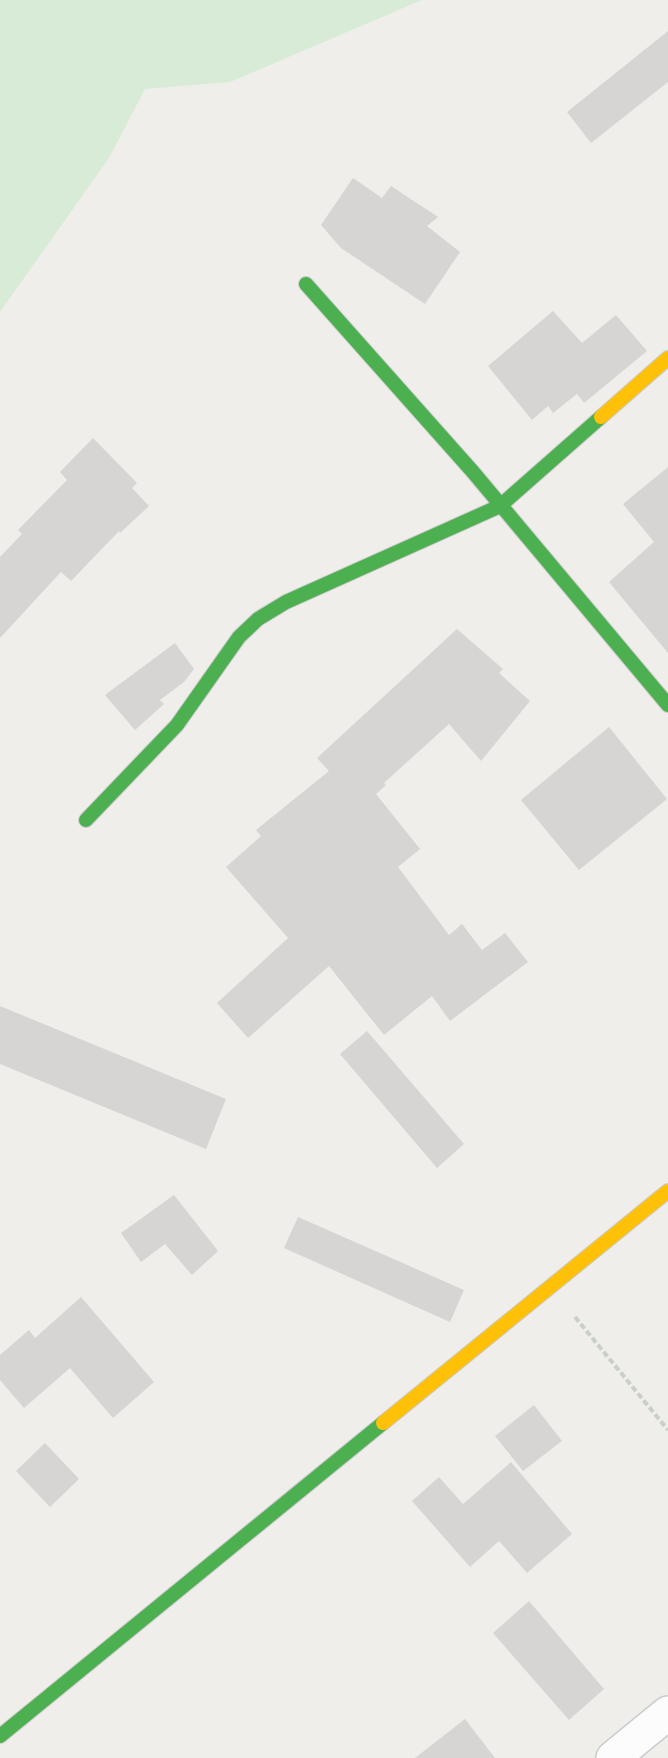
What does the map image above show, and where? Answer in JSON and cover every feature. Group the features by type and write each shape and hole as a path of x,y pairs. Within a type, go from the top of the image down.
{"street":[{"path":"306,284 473,472 668,705"},
{"path":"86,820 177,725 239,637 258,619 286,602 418,545 500,506 668,358"},
{"path":"0,1736 552,1289 668,1191"},
{"path":"613,1758 668,1713"}],"path":[{"path":"552,1289 668,1430"}],"green space":[{"path":"0,0 422,0 230,82 145,89 109,158 0,312"}],"building":[{"path":"668,31 668,82 591,143 567,112"},
{"path":"353,178 382,198 391,186 438,217 427,226 460,252 425,304 341,248 321,225"},
{"path":"553,311 582,343 616,315 647,351 584,403 577,394 553,413 548,406 532,420 488,366"},
{"path":"93,438 137,483 132,488 149,506 120,533 119,531 71,581 61,572 0,638 0,557 22,534 18,530 67,480 60,472"},
{"path":"668,467 668,653 609,582 654,542 623,504"},
{"path":"457,629 503,669 499,673 530,701 481,761 449,724 384,783 386,785 376,794 420,849 398,867 449,935 462,924 482,950 505,933 528,962 450,1021 432,996 384,1035 329,966 248,1038 217,1003 288,938 226,867 261,836 256,830 329,771 317,758"},
{"path":"175,643 194,669 184,682 160,700 164,704 135,730 105,695"},
{"path":"609,727 667,799 579,870 521,800"},
{"path":"0,1006 226,1099 206,1149 0,1064"},
{"path":"367,1031 464,1144 437,1168 340,1054"},
{"path":"174,1195 218,1251 192,1275 165,1244 141,1262 121,1233"},
{"path":"298,1217 464,1290 450,1322 284,1248"},
{"path":"81,1297 154,1382 113,1418 70,1368 24,1408 0,1380 0,1355 29,1330 35,1338"},
{"path":"534,1405 562,1441 523,1471 495,1436"},
{"path":"45,1443 79,1479 50,1507 16,1471"},
{"path":"511,1462 572,1534 527,1573 499,1541 470,1567 412,1501 439,1477 463,1504"},
{"path":"529,1601 604,1689 569,1720 493,1633"},
{"path":"465,1719 495,1758 415,1758"}],"traffic: fast":[{"path":"306,284 473,472 668,705"},
{"path":"86,820 177,725 239,637 258,619 286,602 500,506 601,417"},
{"path":"0,1736 383,1423"}],"traffic: slow":[{"path":"601,417 668,358"},
{"path":"383,1423 668,1191"}]}
